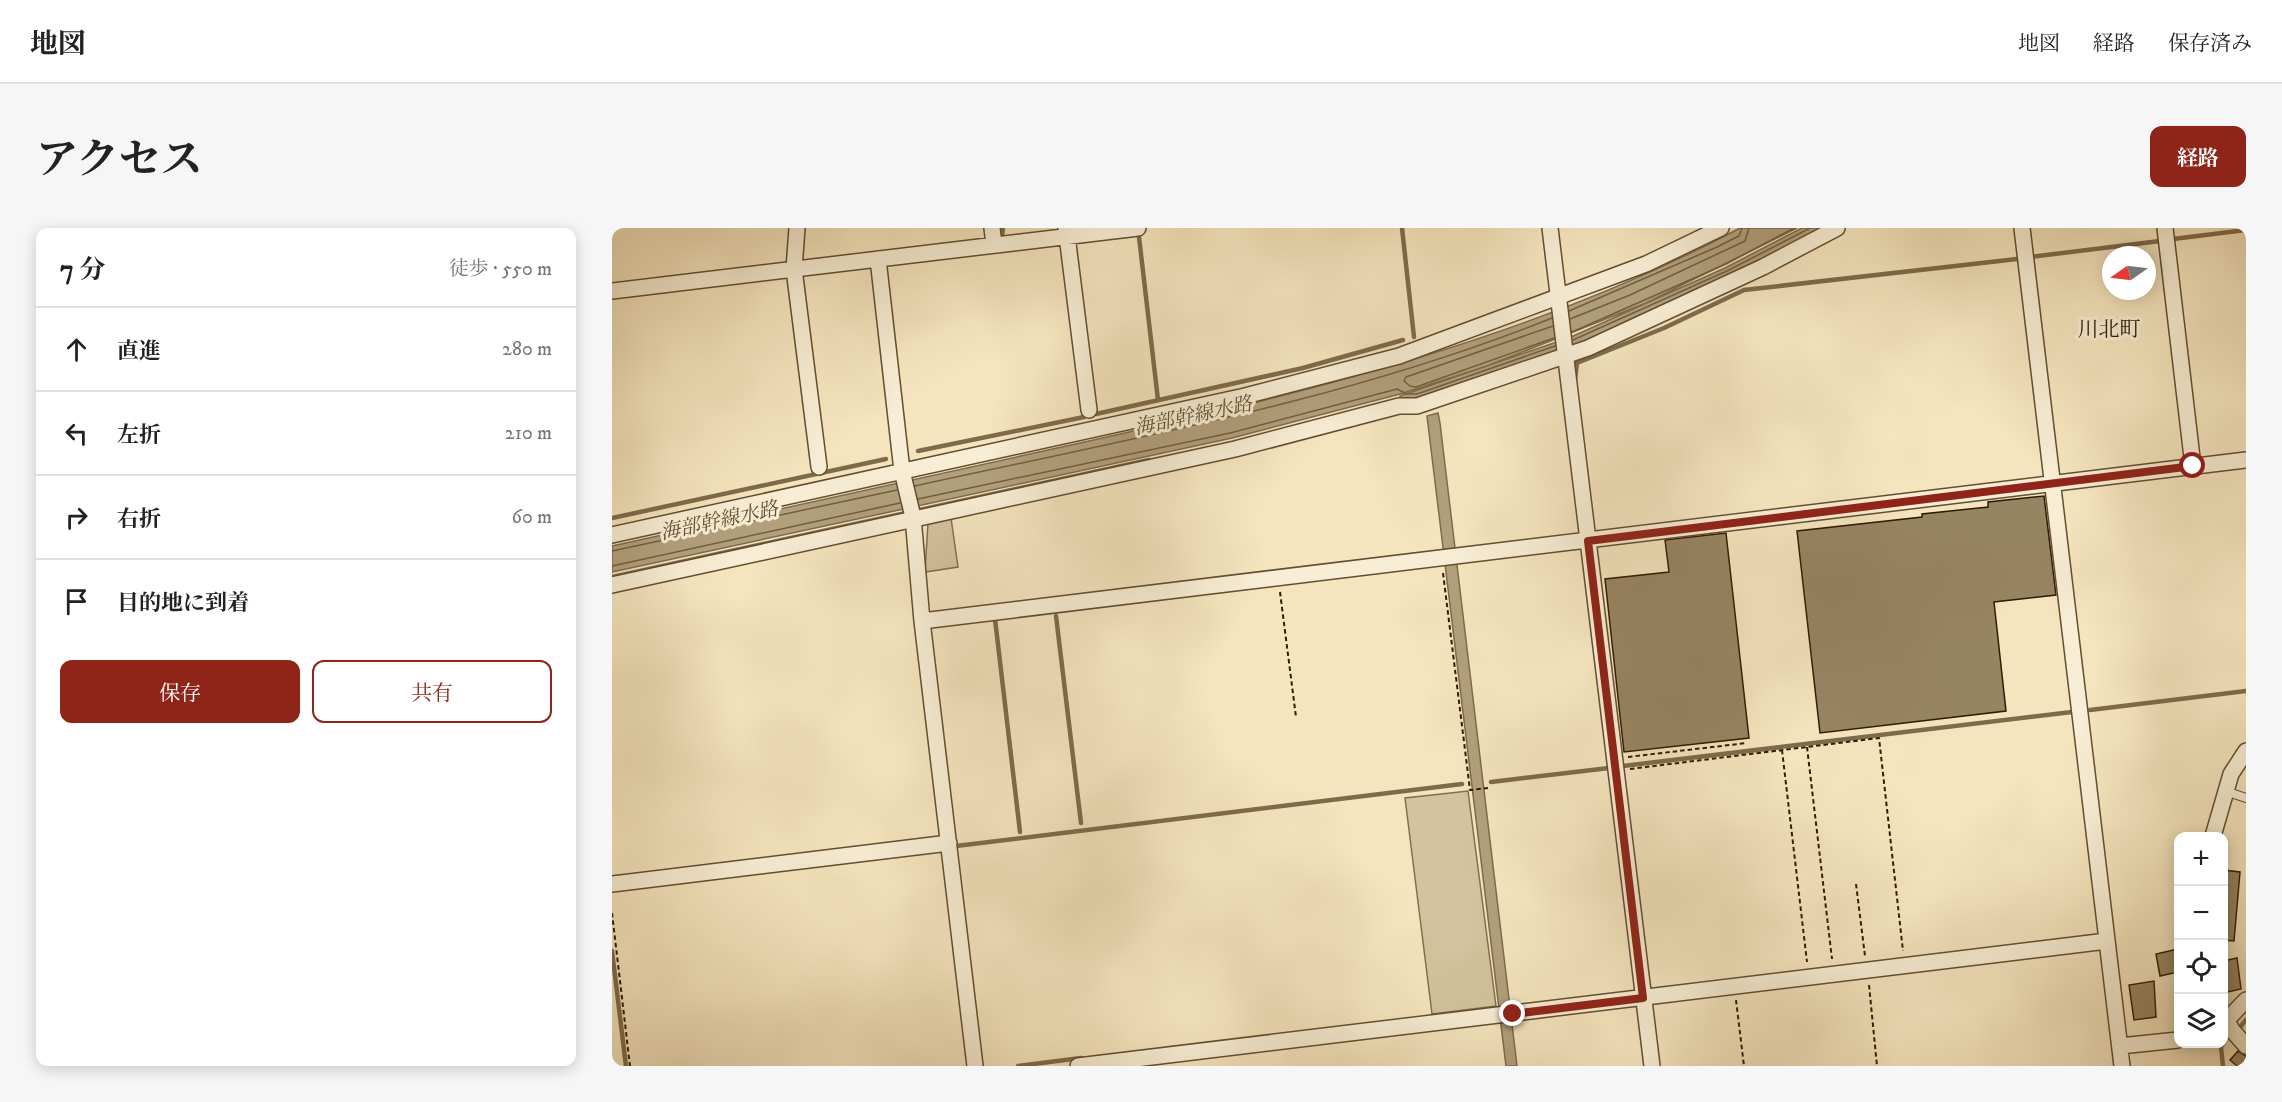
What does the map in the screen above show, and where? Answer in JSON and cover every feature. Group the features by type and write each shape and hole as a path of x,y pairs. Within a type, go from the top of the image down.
{"street":[{"path":"797,228 794,269 819,467"},
{"path":"993,228 994,245"},
{"path":"612,291 994,245 1066,232 1138,228"},
{"path":"1550,228 1652,1066"},
{"path":"612,535 1245,396 1400,356 1646,264 1721,228"},
{"path":"612,585 1235,449 1399,406 1417,406 1564,355 1763,267 1837,228"},
{"path":"2022,228 2122,1066"},
{"path":"2165,228 2193,466"},
{"path":"1066,232 1089,410"},
{"path":"878,259 902,471 912,519 975,1066"},
{"path":"922,621 2246,460"},
{"path":"2214,832 2225,791 2246,751"},
{"path":"612,884 949,843"},
{"path":"1078,1066 2107,941"},
{"path":"2228,1016 2246,1000"},
{"path":"2228,1024 2246,1046"},
{"path":"2120,1047 2174,1040"}],"lane":[{"path":"2225,791 2246,798"}],"path":[{"path":"1442,558 1472,790 1487,788"},
{"path":"1279,578 1296,717"},
{"path":"1617,764 1782,750 1879,738 1905,966"},
{"path":"1617,764 1747,743"},
{"path":"1807,747 1834,975"},
{"path":"1782,750 1808,978"},
{"path":"612,913 630,1066"},
{"path":"1735,987 1744,1066"}],"shaded area":[{"path":"951,518 958,567 925,572 928,523"},
{"path":"1468,791 1496,1006 1432,1014 1405,798"}],"water":[{"path":"1740,228 1797,228 1646,303 1487,366 1400,394 1232,438 612,572 612,546 1165,424 1250,404 1418,358 1582,301 1662,267"},
{"path":"1802,228 1823,228 1732,276 1577,345 1418,400 1401,400 1400,396 1571,337 1725,268"},
{"path":"1438,413 1517,1066 1506,1066 1427,416"}],"building":[{"path":"2044,496 2056,595 1994,602 2006,711 1820,733 1797,531 1922,517 1922,514 1988,507 1988,502"},
{"path":"1726,533 1749,738 1624,752 1605,579 1669,572 1665,540"},
{"path":"2228,871 2240,872 2234,941 2228,940"},
{"path":"2174,950 2174,973 2160,976 2156,954"},
{"path":"2237,958 2241,989 2228,992 2228,960"},
{"path":"2154,981 2156,1017 2134,1020 2129,985"},
{"path":"2238,1051 2246,1056 2246,1066 2237,1066 2230,1060"}],"waterway":[{"path":"1002,237 1003,228"},
{"path":"1402,228 1414,337"},
{"path":"2173,239 2246,230"},
{"path":"1139,237 1158,400"},
{"path":"2030,257 2160,241"},
{"path":"1575,380 1577,363 1664,328 1744,290 2017,259"},
{"name":"海部幹線水路","path":"1096,414 1303,368 1403,340"},
{"path":"918,451 1084,417"},
{"path":"612,518 886,459"},
{"path":"612,577 1149,460"},
{"path":"1056,616 1081,823"},
{"path":"995,619 1020,832"},
{"path":"2090,710 2246,691"},
{"path":"1623,766 2072,712"},
{"path":"1491,782 1609,768"},
{"path":"956,846 1462,784"},
{"path":"612,951 626,1066"},
{"path":"2241,1026 2246,1020"},
{"path":"2221,1048 2223,1066"},
{"path":"1018,1066 1081,1058"}],"district":[{"name":"川北町","path":"2109,329"}],"route":[{"path":"1513,1014 1643,998 1616,758 1588,541 2193,466"}]}
